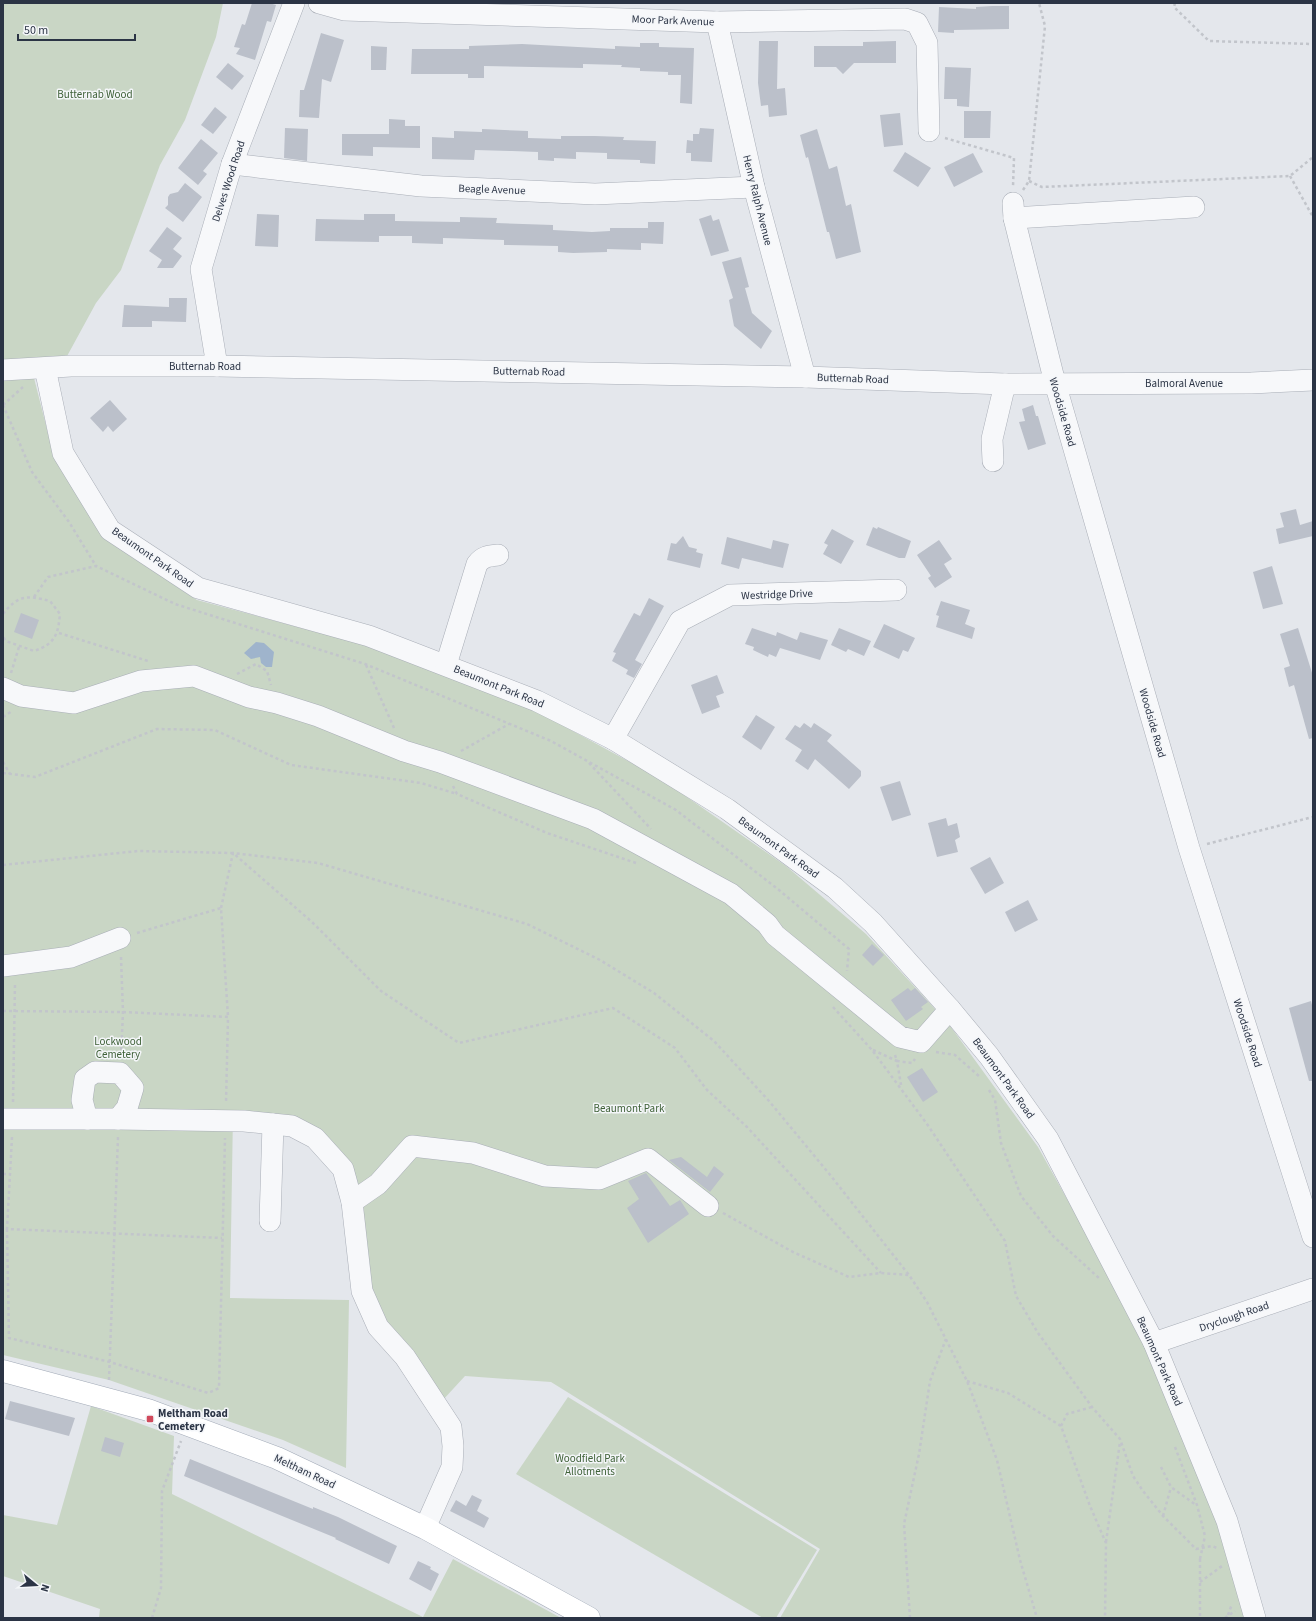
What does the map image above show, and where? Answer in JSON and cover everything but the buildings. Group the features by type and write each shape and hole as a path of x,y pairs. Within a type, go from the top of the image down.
{"main road":[{"name":"Meltham Road","path":"3,1371 148,1410 277,1458 425,1528 589,1618"}],"street":[{"name":"Delves Wood Road","path":"217,366 201,269 232,164 294,3"},
{"name":"Moor Park Avenue","path":"319,3 344,10 496,9 717,22 910,11 927,43 928,130"},
{"name":"Henry Ralph Avenue","path":"717,22 754,187 805,376"},
{"name":"Beagle Avenue","path":"232,164 437,187 595,194 754,187"},
{"path":"1014,211 1194,208"},
{"name":"Woodside Road","path":"1014,211 1055,383 1190,848 1313,1237"},
{"name":"Butternab Road","path":"3,370 71,366 217,366 805,376 1005,384 1055,383"},
{"name":"Beaumont Park Road","path":"45,368 63,453 110,530 198,588 369,636 538,701 613,739 727,809 835,888 873,923 990,1056 1048,1139 1154,1343 1227,1521 1255,1618"},
{"name":"Balmoral Avenue","path":"1055,383 1251,383 1313,380"},
{"path":"994,461 992,439 1005,384"},
{"path":"446,665 477,564 486,556 498,555"},
{"name":"Westridge Drive","path":"613,739 680,621 730,595 896,590"},
{"path":"4,689 21,696 74,703 141,681 194,676 222,685 249,697 277,703 318,716 404,751 440,762 593,819 692,872 731,894 766,924 837,998 900,1037 921,1042 950,1009"},
{"path":"9,965 71,957 120,938"},
{"path":"87,1119 82,1100 85,1079 95,1072 120,1073 133,1088 127,1108 118,1119"},
{"path":"8,1119 226,1121 292,1126 315,1138 343,1169 352,1202 362,1291 378,1327 405,1356 451,1427 454,1446 452,1467 425,1528"},
{"path":"270,1221 273,1124"},
{"path":"352,1202 378,1184 412,1146 473,1153 545,1176 600,1179 648,1159 708,1206"},
{"name":"Dryclough Road","path":"1154,1343 1313,1289"}],"path":[{"path":"1014,211 1029,181 1045,26 1039,3"},
{"path":"1175,3 1174,7 1209,41 1313,44"},
{"path":"928,130 949,140 1014,158 1014,211"},
{"path":"1029,181 1042,187 1290,176 1313,157"},
{"path":"1290,176 1313,217"},
{"path":"3,406 32,472 69,522 96,566 175,604 366,664 551,742 676,810 779,890 849,949 837,998 872,1050 901,1087 1005,1241 1016,1296 1038,1333 1092,1407 1120,1439 1133,1476 1163,1516 1196,1549 1212,1546 1220,1549"},
{"path":"34,597 48,577 96,566"},
{"path":"3,614 12,603 26,597 34,597 50,601 60,614 59,633 44,647 34,651 19,647 6,641 3,637"},
{"path":"59,633 149,662"},
{"path":"4,689 19,647"},
{"path":"222,685 239,672 256,664 267,671 277,703"},
{"path":"366,664 404,751"},
{"path":"457,794 440,762 509,724"},
{"path":"3,773 35,777 157,729 215,730 291,765 421,784 457,794 548,834 638,864"},
{"path":"586,760 655,833"},
{"path":"3,762 10,774"},
{"path":"1190,848 1313,817"},
{"path":"3,865 138,851 233,854 318,863 402,886 527,924 607,964 654,993 714,1041 779,1113 909,1275 927,1302 968,1381 996,1460 1020,1560 1038,1618"},
{"path":"9,965 16,1011 8,1119 10,1174 7,1229 9,1338 110,1362 208,1393 219,1388 228,1017 221,908 233,854"},
{"path":"233,854 312,922 381,991 459,1043 613,1008 676,1048 707,1090 747,1127 881,1273"},
{"path":"120,1073 123,1012 120,938 221,908"},
{"path":"3,1010 123,1012 228,1017"},
{"path":"900,1037 892,1048 897,1061 901,1087"},
{"path":"872,1050 897,1061 912,1063 916,1056"},
{"path":"935,1052 956,1055 984,1080"},
{"path":"987,1087 995,1100 1001,1143 1022,1196 1053,1236 1103,1283"},
{"path":"105,1398 109,1380 110,1362 118,1119"},
{"path":"3,1174 10,1174"},
{"path":"708,1206 793,1252 849,1277 881,1273 909,1275"},
{"path":"7,1229 222,1238"},
{"path":"910,1618 904,1524 920,1454 930,1380 946,1338"},
{"path":"968,1381 1008,1393 1062,1426 1090,1506 1106,1543"},
{"path":"1062,1426 1067,1414 1092,1407"},
{"path":"1105,1618 1106,1543 1120,1439"},
{"path":"1173,1442 1196,1505 1205,1536 1200,1559 1200,1618"},
{"path":"152,1618 161,1588 162,1491 180,1443"},
{"path":"1161,1467 1171,1486 1196,1505"},
{"path":"1163,1516 1171,1486"},
{"path":"1200,1582 1227,1562"},
{"path":"1228,1615 1234,1598"}],"green space":[{"name":"Butternab Wood","path":"3,3 223,3 216,37 185,120 160,165 121,270 96,303 66,358 3,362"},
{"name":"Beaumont Park","path":"33,374 54,457 105,539 197,600 372,647 538,712 661,779 786,866 866,934 948,1023 1038,1147 1160,1366 1222,1527 1246,1618 780,1618 820,1549 551,1382 465,1376 442,1401 385,1324 370,1287 321,1134 233,1113 230,1298 349,1300 346,1468 283,1440 109,1380 3,1355 3,375"},
{"name":"Woodfield Park Allotments","path":"568,1397 817,1550 776,1618 763,1618 516,1474"},
{"path":"91,1406 174,1436 172,1494 423,1617 453,1559 561,1618 99,1618 100,1609 3,1576 3,1515 57,1525"}],"water":[{"path":"256,642 264,643 274,652 272,667 266,667 261,663 260,657 251,659 244,653"}],"place":[{"name":"Meltham Road Cemetery","path":"150,1419"}],"park label":[{"name":"Lockwood Cemetery","path":"118,1047"}]}
